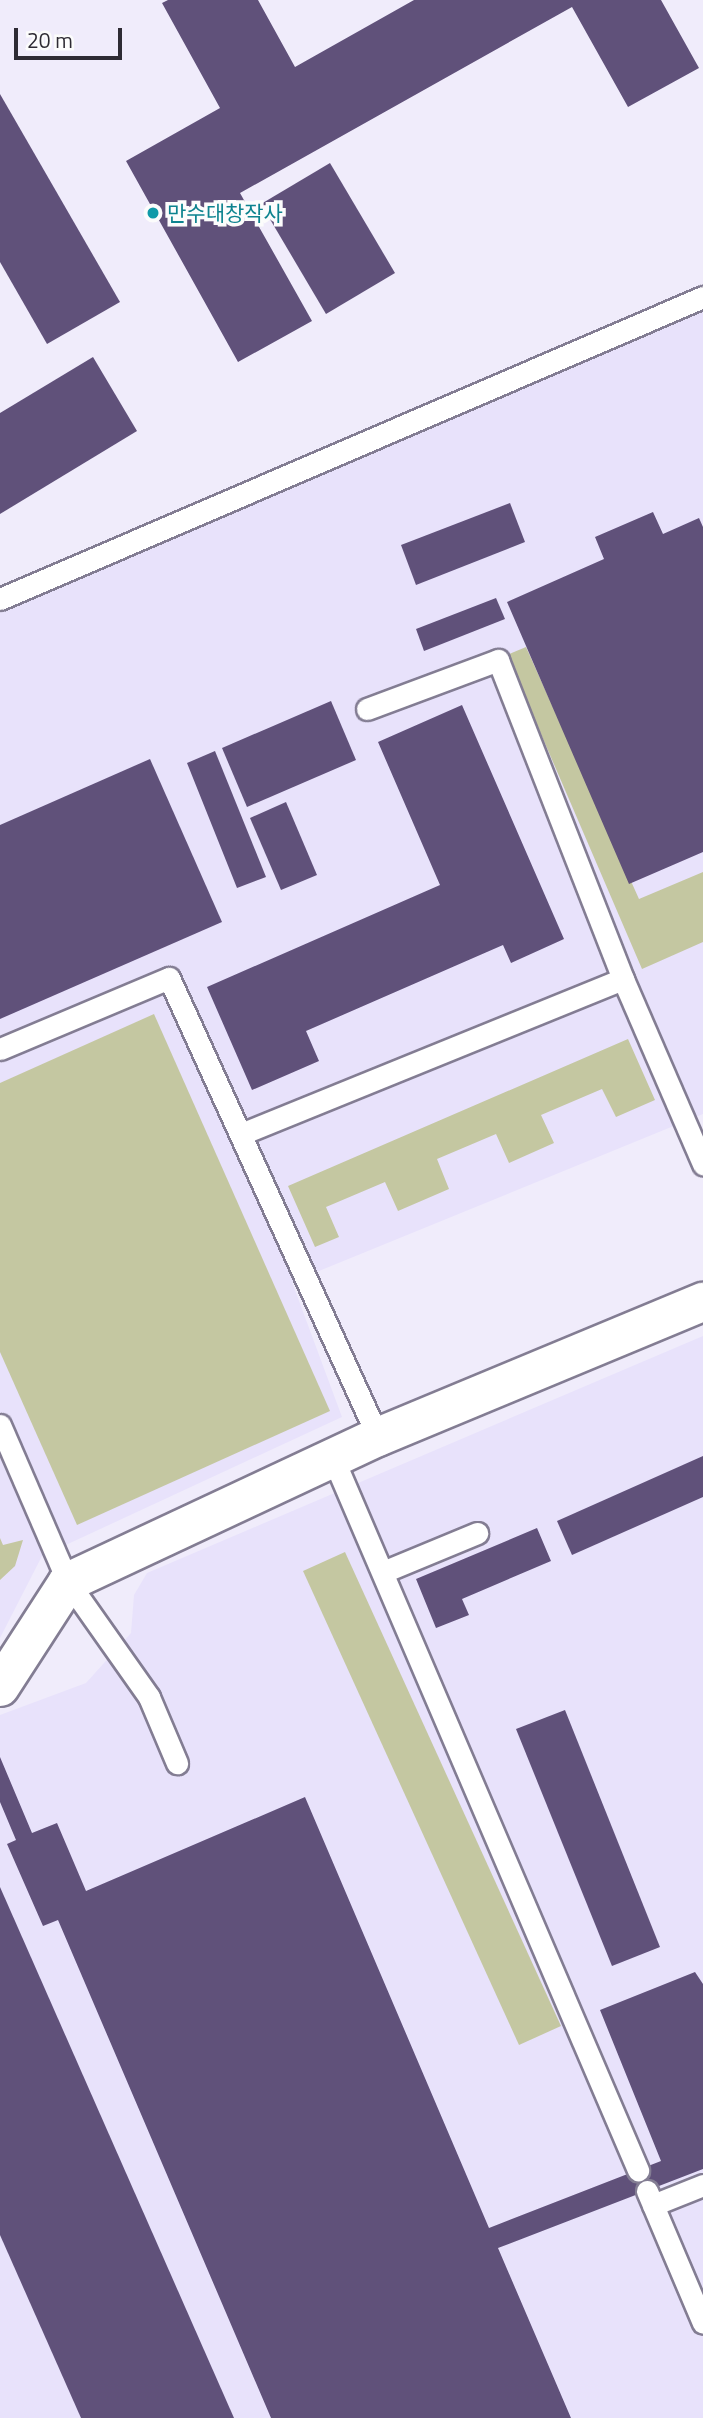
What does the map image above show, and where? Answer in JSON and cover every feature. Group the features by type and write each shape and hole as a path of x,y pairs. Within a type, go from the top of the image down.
{"street":[{"path":"0,1687 68,1582 378,1437 703,1302"}],"lane":[{"path":"0,599 703,297"},
{"path":"367,709 498,660 623,979 703,1164"},
{"path":"0,1049 169,978 378,1437"},
{"path":"241,1134 623,979"},
{"path":"0,1425 68,1582 149,1697 177,1763"},
{"path":"333,1458 638,2170"},
{"path":"383,1572 477,1533"},
{"path":"703,2185 650,2198 703,2323"}],"shaded area":[{"path":"703,308 703,1114 292,1282 342,1417 42,1556 0,1638 0,611"},
{"path":"703,1336 703,2418 0,2418 0,1715 86,1683 131,1633 134,1595 147,1573"}],"green space":[{"path":"526,647 639,899 703,872 703,942 642,969 507,655"},
{"path":"154,1014 330,1411 77,1525 0,1352 0,1083"},
{"path":"628,1039 655,1100 616,1117 602,1089 541,1115 554,1143 509,1163 496,1134 437,1159 449,1189 398,1211 385,1182 326,1207 339,1237 315,1247 288,1186"},
{"path":"0,1538 3,1545 23,1540 15,1566 0,1580"},
{"path":"345,1552 561,2026 519,2045 303,1571"}],"building":[{"path":"168,0 258,0 295,67 414,0 661,0 699,68 628,107 572,7 240,193 312,321 238,362 126,161 220,108 162,3"},
{"path":"0,94 120,302 47,344 0,262"},
{"path":"330,163 395,273 326,314 261,204"},
{"path":"93,357 137,431 0,514 0,413"},
{"path":"510,503 525,542 416,585 401,545"},
{"path":"653,512 663,534 699,518 703,527 703,852 629,884 507,602 604,559 595,537"},
{"path":"496,598 505,619 424,651 416,629"},
{"path":"331,701 356,760 247,807 222,748"},
{"path":"462,705 564,939 511,963 503,945 306,1031 319,1061 252,1090 207,987 440,885 378,742"},
{"path":"215,751 266,877 237,888 187,763"},
{"path":"150,759 222,922 0,1019 0,825"},
{"path":"286,802 317,875 281,890 250,818"},
{"path":"703,1456 703,1497 572,1555 557,1521"},
{"path":"537,1528 551,1561 462,1599 469,1615 436,1628 416,1579"},
{"path":"565,1710 660,1947 612,1966 516,1729"},
{"path":"0,1757 32,1833 57,1823 86,1891 305,1797 489,2228 661,2161 600,2010 695,1972 703,1984 703,2169 498,2248 571,2418 271,2418 58,1920 43,1926 7,1844 16,1840 0,1802"},
{"path":"0,1887 234,2418 81,2418 0,2235"}],"place":[{"name":"만수대창작사","path":"153,213"}]}
